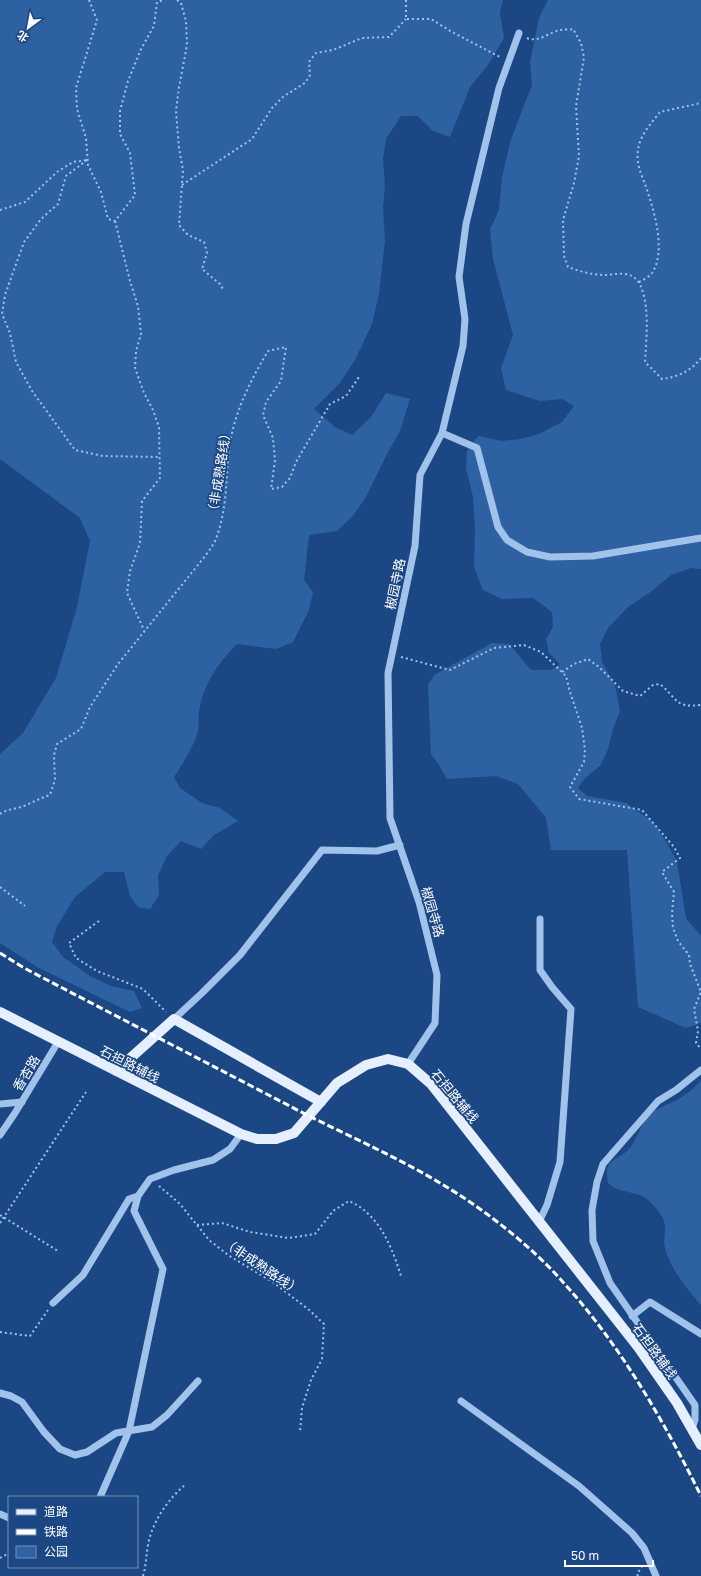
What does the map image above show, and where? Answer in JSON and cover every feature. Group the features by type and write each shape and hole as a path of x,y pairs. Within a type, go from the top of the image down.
{"main road":[{"name":"石担路辅线","path":"0,1012 240,1134 257,1139 276,1139 294,1133 337,1083 366,1065 388,1059 408,1064 431,1084 638,1347 677,1403 701,1445"},
{"path":"116,1071 174,1019 321,1102"}],"street":[{"name":"椒园寺路","path":"408,1064 435,1023 437,975 419,902 390,818 388,673 415,546 420,475 442,433 463,346 465,319 459,277 466,224 499,88 519,34"},
{"path":"442,433 478,448 498,527 507,540 527,552 550,557 593,556 701,538"},
{"path":"174,1019 240,955 322,850 377,851 400,845"},
{"path":"539,1222 547,1205 560,1162 571,1009 540,970 540,919"},
{"name":"香杏路","path":"0,1135 22,1102 58,1042"},
{"path":"692,1429 695,1420 695,1405 610,1283 593,1241 592,1210 597,1182 603,1164 658,1101 676,1090 701,1070"},
{"path":"0,1104 22,1102"},
{"path":"100,1496 129,1431 163,1269 134,1211 138,1196 150,1179 174,1170 213,1160 230,1149 240,1134"},
{"path":"53,1303 84,1274 129,1199 138,1196"},
{"path":"632,1316 650,1302 701,1334"},
{"path":"0,1393 11,1396 22,1402 44,1432 60,1449 75,1454 87,1452 116,1433 152,1427 167,1415 198,1381"},
{"path":"461,1401 579,1486 632,1533 644,1548 656,1576"}],"path":[{"path":"89,0 97,20 76,88 77,109 86,138 88,166 101,192 108,219 115,221"},
{"path":"115,221 135,195 130,153 120,134 120,111 128,81 141,49 154,26 157,2 164,0"},
{"path":"177,0 181,3 186,21 187,46 176,112 179,148 183,170 179,225 188,235 204,242 207,253 202,269 220,284 224,291"},
{"path":"182,186 252,139 272,108 284,96 305,82 310,75 309,62 316,53 333,50 362,38 389,37 406,19 406,0"},
{"path":"406,19 431,19 452,32 509,61"},
{"path":"519,34 531,39 547,36 560,30 573,30 581,43 584,57 576,106 579,156 574,183 563,220 564,256 568,267 602,275 626,274 636,277 643,289 646,306 645,362 662,379 677,377 696,364 701,358"},
{"path":"639,282 651,274 658,257 657,225 648,192 637,166 639,145 649,127 660,112 701,103"},
{"path":"0,210 25,202 57,172 73,162 88,160"},
{"path":"88,160 66,176 58,204 41,219 24,242 6,295 2,314 10,333 16,362 32,391 75,450 103,456 159,457"},
{"path":"115,221 138,306 141,334 136,351 135,368 144,393 154,410 159,427 160,478 142,501 140,543 130,571 127,593 144,630"},
{"name":"（非成熟路线）","path":"0,814 24,806 41,797 50,795 55,780 54,755 56,744 81,729 90,706 103,686 144,630 164,608 206,555 217,538 223,513 227,485 229,448 239,406 268,351 286,347 281,381 266,402 263,416 273,438 275,461 272,489 282,487 290,478 304,448 330,404 346,396 359,377"},
{"path":"392,655 450,670 494,648 524,645 541,652 566,676 582,728 585,750 584,762 570,787 579,799 642,810 674,847 680,858 662,872 674,892 672,913 673,928 678,941 689,955 690,964 701,992 694,1009 698,1031 696,1043 701,1049"},
{"path":"562,672 574,664 588,659 599,667 623,691 640,696 653,685 660,684 668,691 676,702 688,706 701,705"},
{"path":"0,887 25,906"},
{"path":"99,921 69,943 76,958 97,970 143,989 174,1019"},
{"path":"0,1223 86,1092"},
{"name":"（非成熟路线）","path":"150,1179 180,1204 209,1240 228,1255 274,1283 308,1309 324,1324 322,1359 311,1380 302,1408 300,1432"},
{"name":"（非成熟路线）","path":"197,1225 222,1223 250,1232 289,1238 315,1234 332,1211 349,1201 359,1206 376,1223 393,1251 402,1276"},
{"path":"0,1215 58,1251"},
{"path":"0,1332 30,1336 53,1303"},
{"path":"143,1576 148,1544 155,1525 167,1504 186,1484"}],"green space":[{"path":"0,0 503,0 500,13 504,38 488,65 470,87 450,137 433,131 418,116 401,116 386,139 383,159 385,186 383,208 385,240 379,294 372,324 355,360 340,383 314,409 335,427 352,435 371,417 386,393 410,399 400,431 366,497 353,516 337,531 309,535 304,580 313,592 309,610 293,642 276,649 237,644 230,651 212,675 204,693 199,714 198,731 188,754 174,777 180,788 202,803 220,808 238,821 214,835 201,849 181,841 167,856 158,875 159,895 150,909 138,907 130,896 124,872 105,872 75,897 57,926 52,942 63,957 90,976 111,986 134,991 142,1008 130,1012 37,967 0,943 0,754 23,733 56,678 77,607 90,541 80,518 0,459"},
{"path":"548,0 701,0 701,569 691,568 671,575 652,591 628,607 608,628 600,644 602,662 615,685 620,711 614,726 608,749 600,766 585,778 578,788 587,796 626,803 653,822 667,843 677,862 686,918 701,936 701,1023 686,1028 638,1007 627,850 551,850 546,818 518,784 496,776 447,779 431,754 428,685 434,675 492,643 509,644 531,670 551,670 560,664 549,653 546,639 553,627 552,612 533,598 502,599 483,590 474,567 475,528 473,497 466,468 467,451 478,436 501,441 521,439 539,434 562,422 574,406 562,399 540,401 506,390 501,368 513,335 493,259 490,229 499,210 502,177 511,139 532,85 530,62 539,18"},
{"path":"701,1080 701,1305 671,1264 664,1244 665,1223 658,1210 646,1198 635,1193 617,1189 608,1183 607,1169 611,1162 628,1150 647,1118 651,1114 686,1094"}],"railway":[{"path":"0,953 24,968 428,1176 476,1206 507,1229 550,1268 603,1330 656,1411 701,1496"}]}
